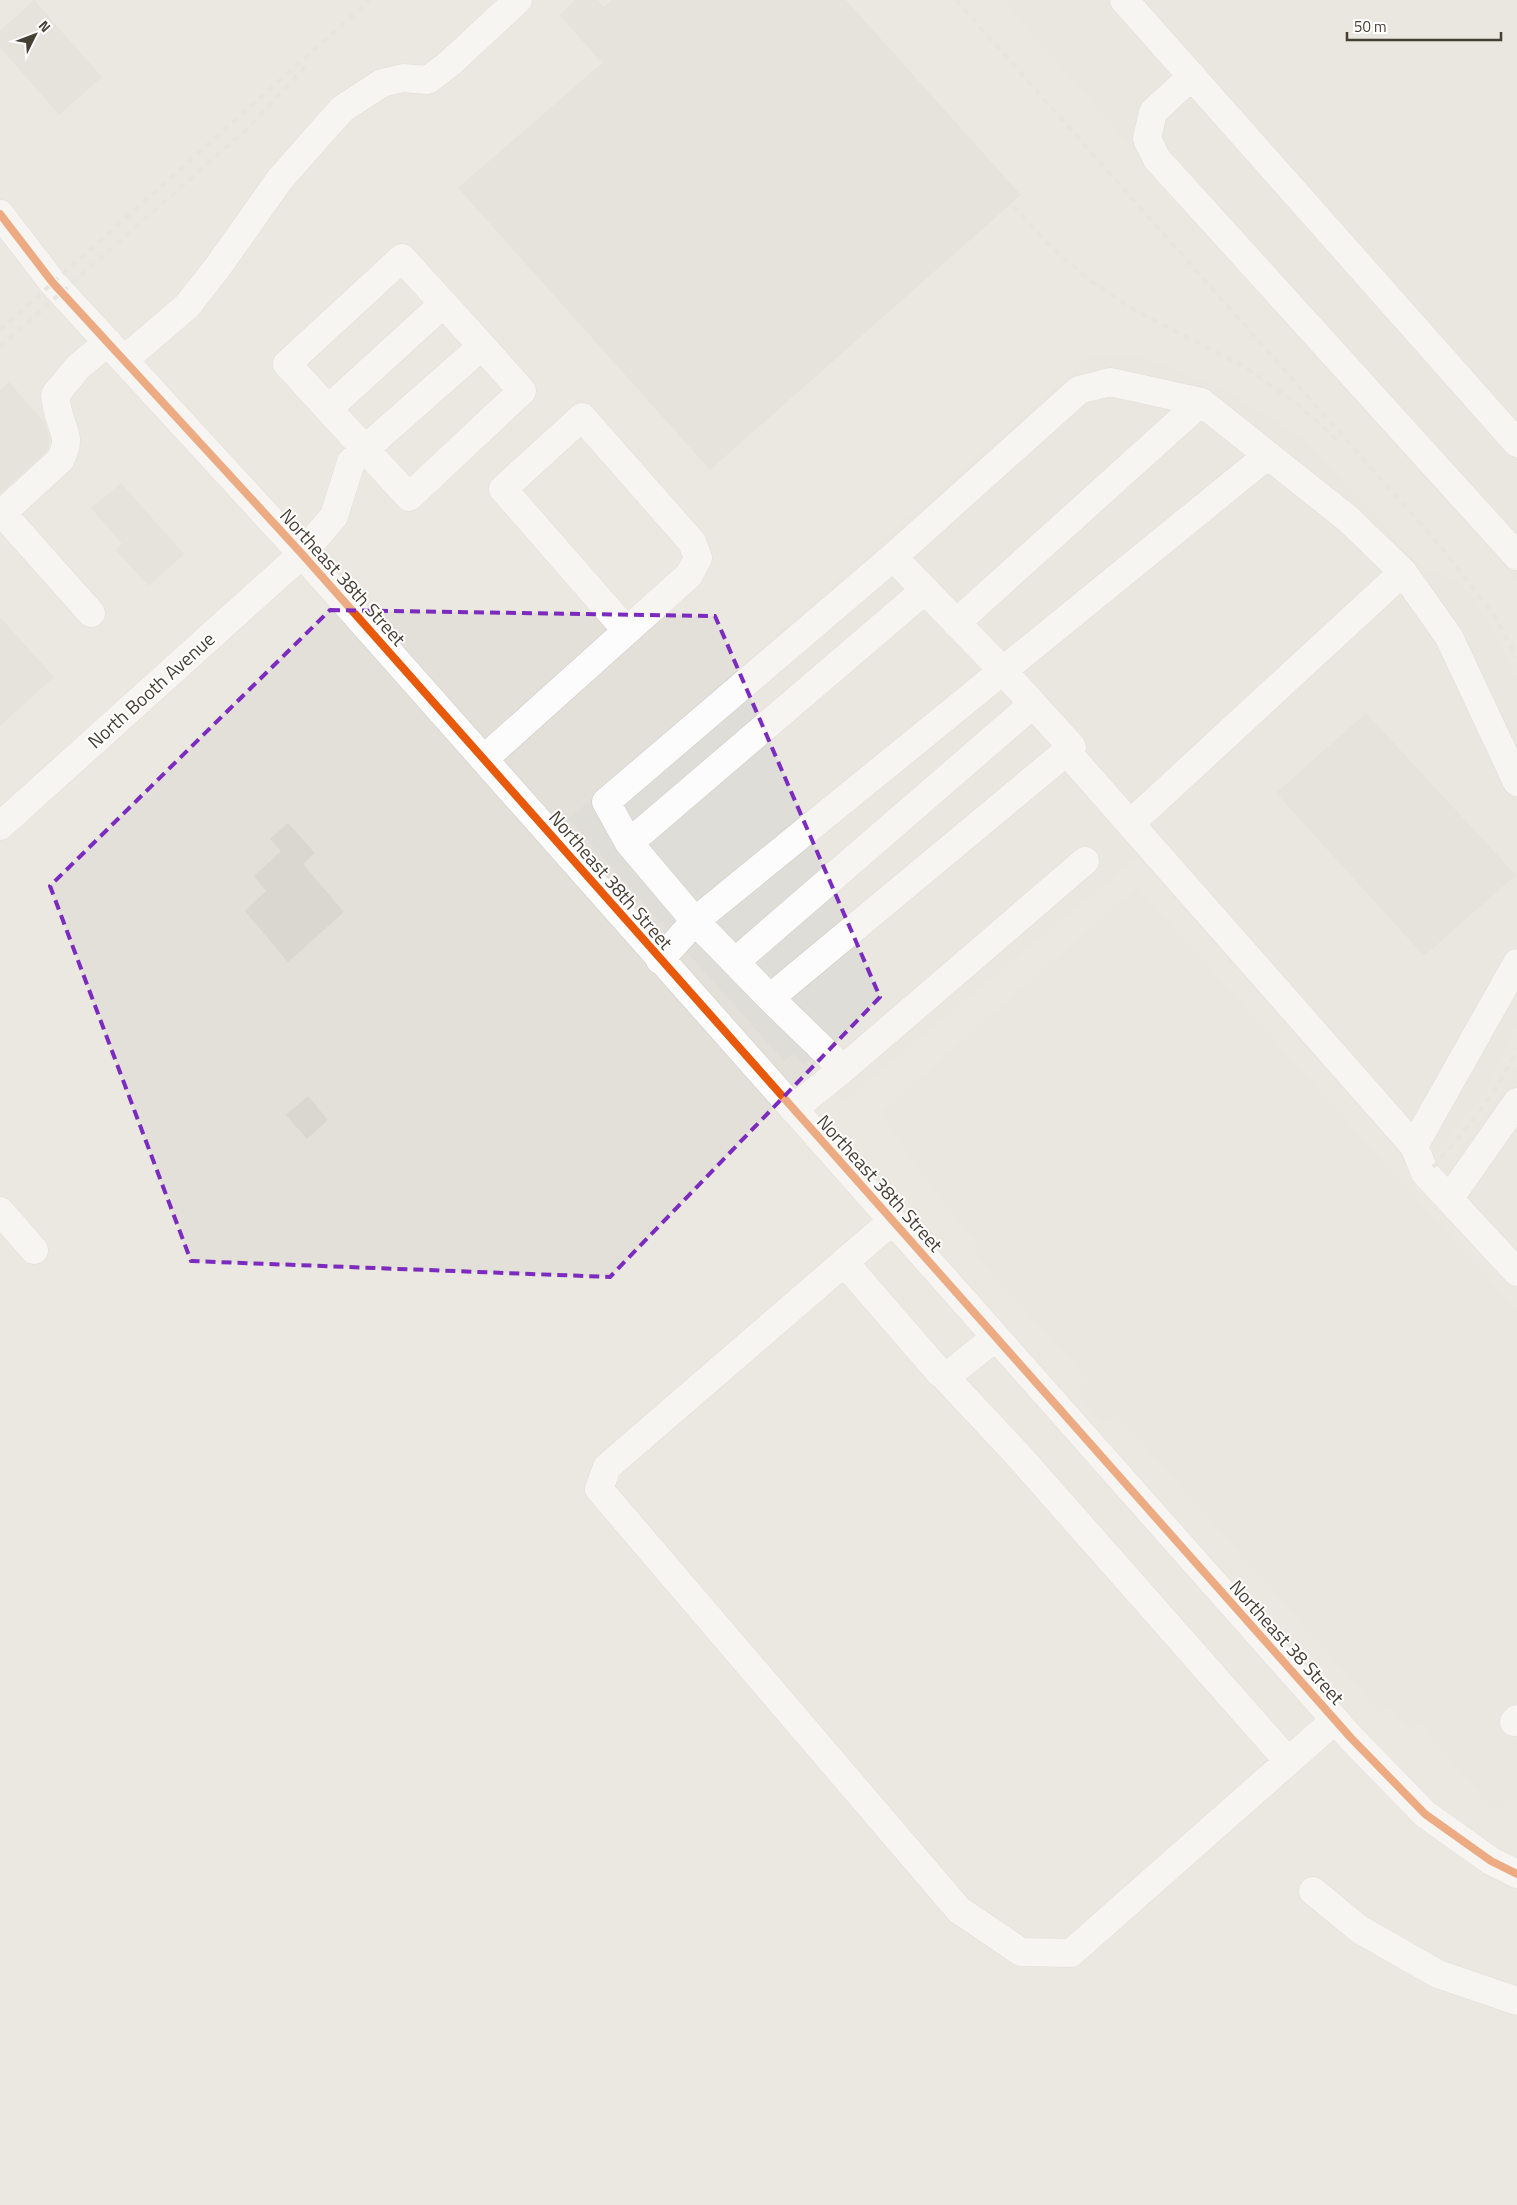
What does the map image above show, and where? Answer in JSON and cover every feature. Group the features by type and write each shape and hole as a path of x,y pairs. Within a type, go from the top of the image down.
{"street":[{"path":"91,613 1,514 60,460 66,449 67,435 59,415 55,396 78,367 116,351 187,306 217,268 280,178 342,108 382,83 403,78 428,80 450,63 518,0"},
{"path":"1124,0 1517,443"},
{"path":"1192,76 1153,112 1147,139 1157,159 1517,556"},
{"name":"Northeast 38th Street","path":"0,214 53,283 302,554 1199,1567"},
{"path":"402,258 482,346 522,391 408,497 287,364 402,258"},
{"path":"328,409 443,304"},
{"name":"North Booth Avenue","path":"0,826 302,554 334,516 351,462 482,346"},
{"path":"843,1069 695,921 628,843 606,802 893,558 1079,390 1110,382 1201,402 1347,518 1404,572 1449,637 1517,782"},
{"path":"956,623 1201,402"},
{"path":"484,760 690,575 698,558 692,542 582,417 503,489 627,631"},
{"path":"660,960 695,921 1268,455"},
{"path":"770,998 1072,747 1003,671 893,558"},
{"path":"1130,824 1404,572"},
{"path":"628,843 925,590"},
{"path":"734,962 1033,704"},
{"path":"1066,752 1414,1146 1425,1173 1517,1272"},
{"path":"793,1109 843,1069 1085,860"},
{"path":"1414,1146 1517,963"},
{"path":"1449,1199 1517,1102"},
{"path":"0,1211 34,1250"},
{"path":"892,1221 607,1467 599,1489 959,1910 1021,1952 1071,1953 1288,1761 1343,1729"},
{"path":"844,1262 942,1374 1018,1454 1288,1761"},
{"path":"942,1374 946,1375 952,1372 995,1338"},
{"name":"Northeast 38 Street","path":"1199,1567 1343,1729 1425,1814 1491,1861 1517,1874"},
{"path":"1314,1891 1359,1929 1438,1974 1517,2001"}],"highlighted area":[{"path":"330,610 715,616 880,997 610,1277 191,1261 50,886"}],"shaded area":[{"path":"0,0 1517,0 1517,2205 0,2205"},
{"path":"1003,0 1517,0 1517,581 1229,259"},
{"path":"1143,357 1222,389 1305,440 1425,571 1457,580 1477,602 1517,678 1517,1024 1487,1091 1427,1163 1442,1173 1517,1067 1517,1285 1137,857 843,1102 833,1091 823,1097 804,1073 822,1058 819,1052 803,1065 794,1054 784,1061 569,819 1087,359"},
{"path":"1137,887 1517,1311 1517,1801 1512,1795 1495,1811 1419,1723 1412,1731 1390,1706 1380,1712 1117,1414 1104,1425 1075,1392 1089,1380 973,1253 980,1247 914,1164 880,1113"}],"building":[{"path":"34,0 102,77 59,115 0,47 0,31"},
{"path":"575,0 598,0 604,7 612,0 846,0 1021,195 710,470 458,188 602,63 560,15"},
{"path":"9,382 45,423 50,441 47,451 0,494 0,390"},
{"path":"121,483 184,554 149,586 115,550 122,544 91,508"},
{"path":"0,617 54,677 0,726"},
{"path":"1366,713 1516,875 1424,956 1276,793"},
{"path":"288,823 315,853 303,864 344,912 288,962 245,911 266,891 254,876 281,851 270,839"},
{"path":"308,1096 328,1120 307,1139 286,1115"}],"railway":[{"path":"0,330 370,0"},
{"path":"956,0 1442,548 1493,614 1517,657"},
{"path":"0,347 249,127 306,66"},
{"path":"1013,206 1051,247 1091,281 1134,310 1243,366 1296,403 1338,441"},
{"path":"1433,1167 1490,1097 1517,1049"}],"cycle path":[{"path":"0,214 53,283 302,554 1351,1738 1425,1814 1491,1861 1517,1874"}]}
